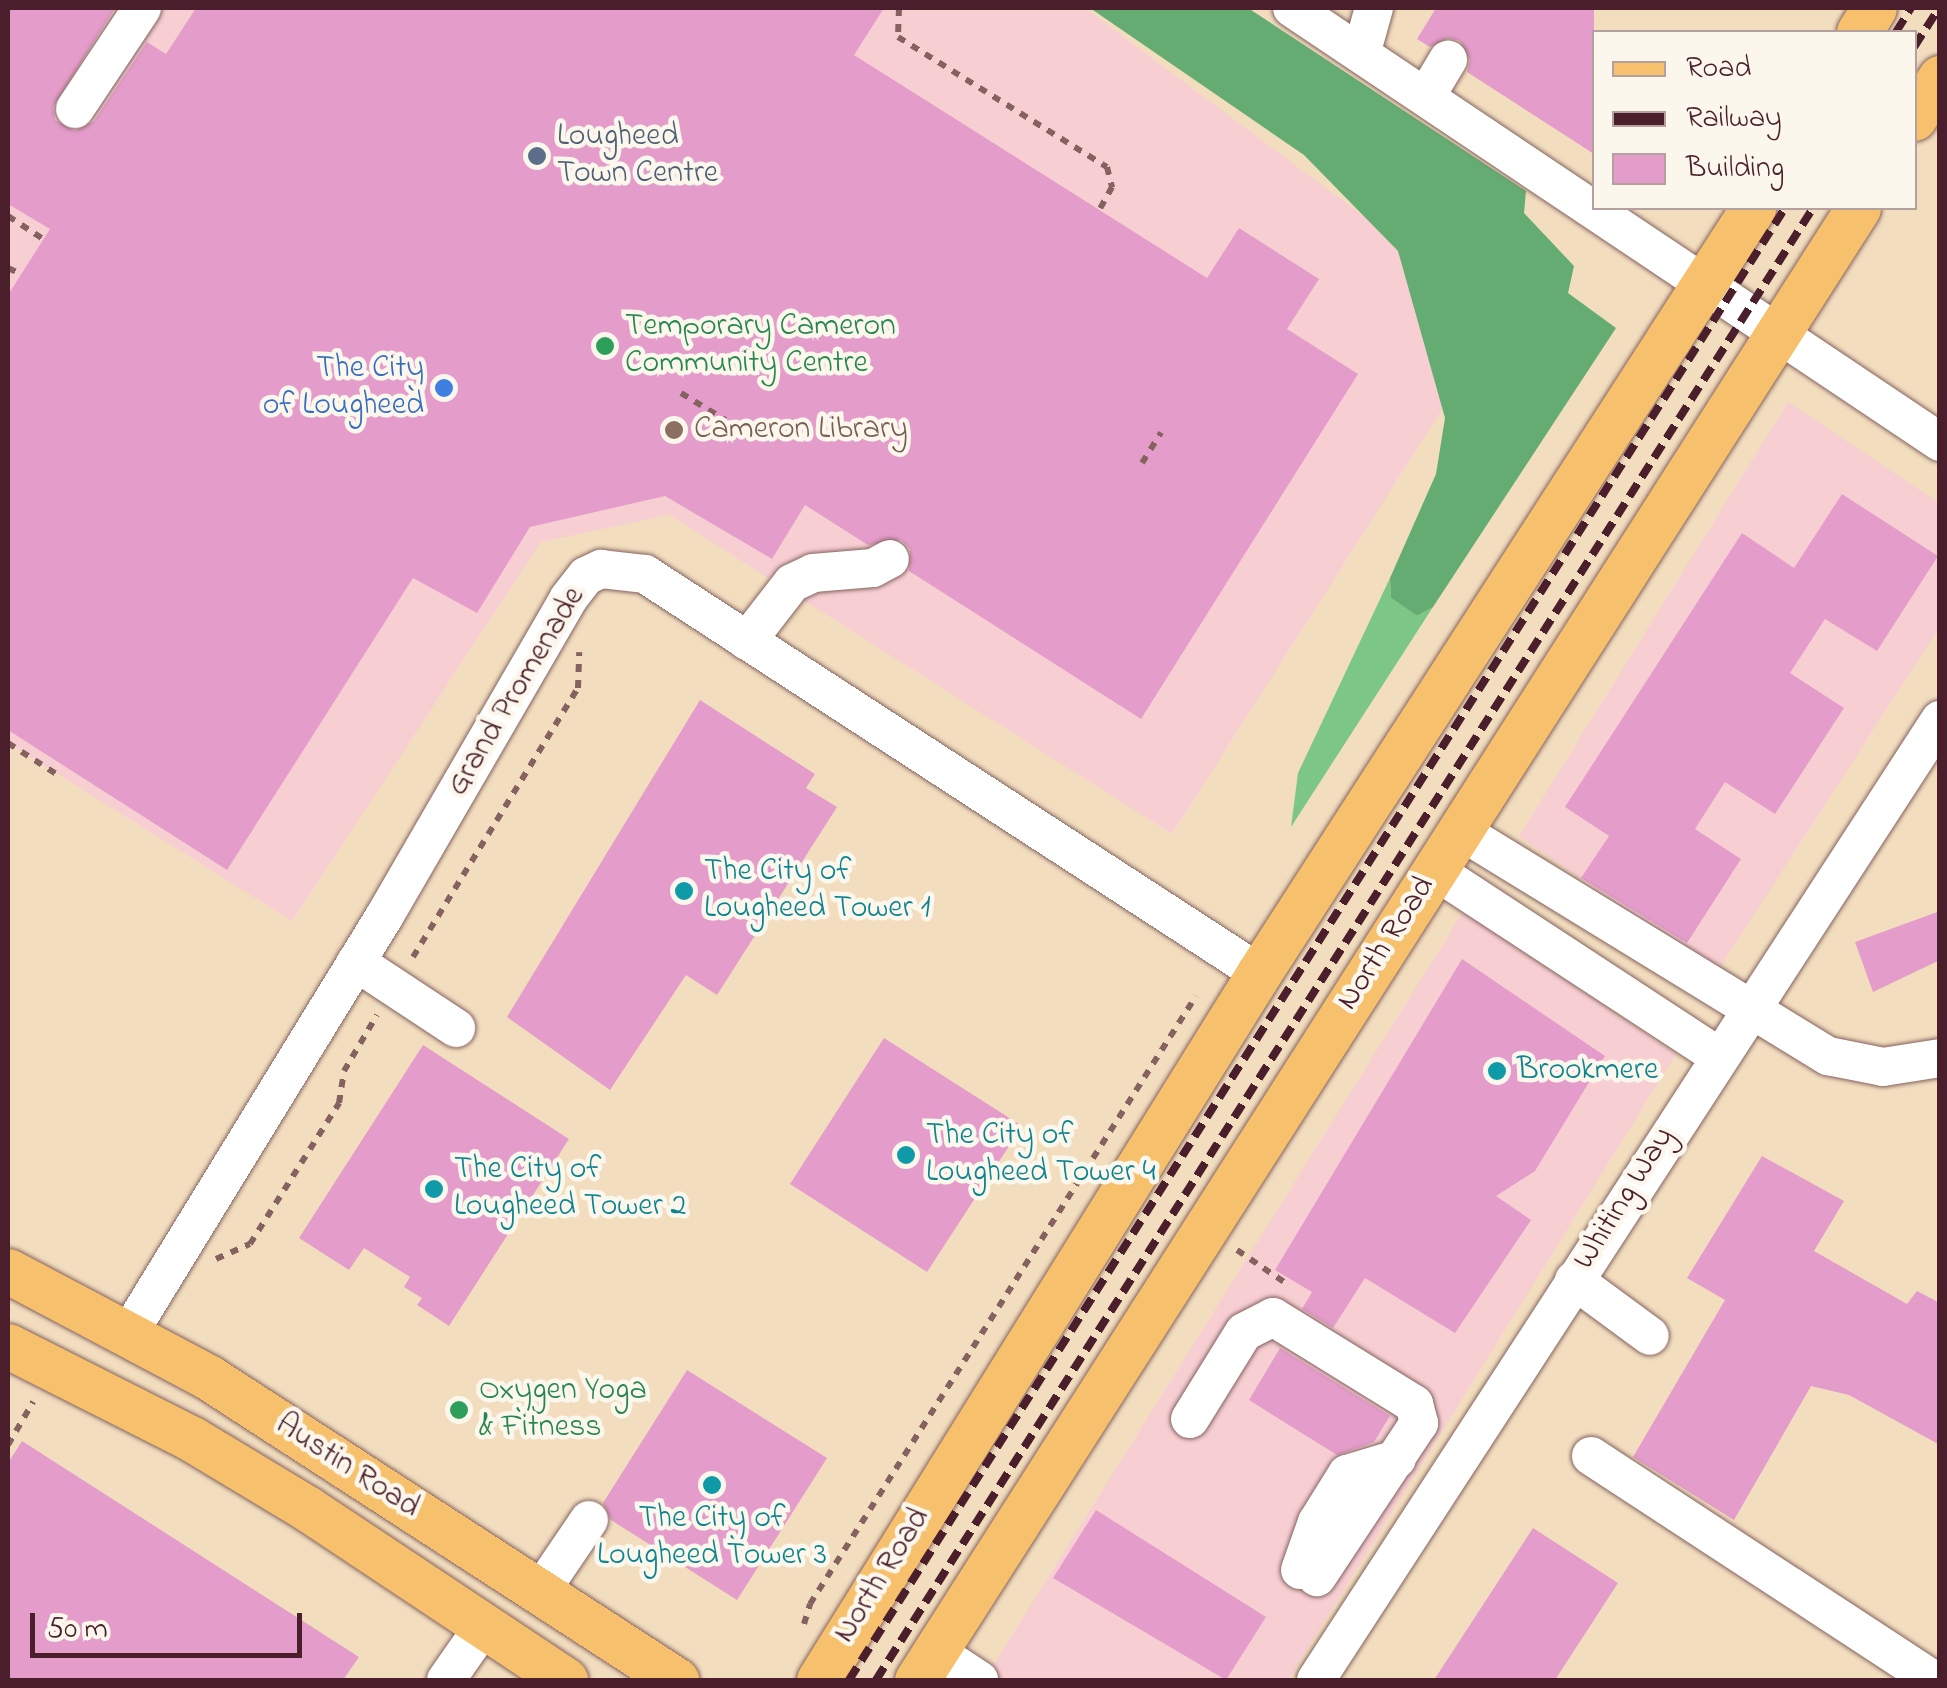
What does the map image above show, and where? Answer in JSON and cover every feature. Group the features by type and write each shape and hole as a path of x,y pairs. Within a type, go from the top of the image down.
{"main road":[{"path":"1860,30 1874,8"},
{"path":"1917,113 1940,78"},
{"name":"North Road","path":"819,1680 1259,973 1752,210"},
{"name":"North Road","path":"926,1666 1857,210"},
{"name":"Austin Road","path":"8,1272 129,1333 676,1680"},
{"path":"8,1329 63,1357 94,1364 129,1333"},
{"name":"Austin Road","path":"8,1346 192,1439 565,1680"}],"street":[{"path":"76,110 142,8"},
{"path":"1292,8 1428,93 1592,209"},
{"path":"1362,51 1374,8"},
{"path":"1428,93 1448,60"},
{"path":"1593,210 1703,288 1940,442"},
{"path":"747,641 792,583 890,559"},
{"name":"Grand Promenade","path":"129,1333 356,962 568,599 586,576 621,567 645,574 1259,973"},
{"name":"Whiting Way","path":"1316,1680 1746,1010 1940,720"},
{"path":"1459,830 1746,1010 1854,1064 1906,1066 1940,1058"},
{"path":"1434,870 1717,1055"},
{"path":"356,962 456,1028"},
{"path":"1574,1280 1650,1336"},
{"path":"1190,1419 1244,1332 1274,1317 1414,1404 1419,1423 1308,1574"},
{"path":"1592,1456 1933,1680"},
{"path":"540,1592 589,1520"},
{"path":"446,1680 483,1626"},
{"path":"926,1666 979,1680"}],"path":[{"path":"898,8 898,37 1107,167 1112,188 1100,209"},
{"path":"8,216 44,239"},
{"path":"8,268 21,274"},
{"path":"682,392 725,420"},
{"path":"1142,463 1162,432"},
{"path":"422,941 578,688 581,663 568,599"},
{"path":"8,743 61,777"},
{"path":"175,1258 227,1260 250,1244 339,1103 344,1071 368,1030"},
{"path":"801,1634 810,1604 985,1327"},
{"path":"8,1445 30,1406"}],"shaded area":[{"name":"The City of Lougheed","path":"8,8 1085,8 1405,247 1448,400 1172,834 669,515 541,542 292,921 8,743"},
{"path":"1788,402 1939,503 1939,628 1717,972 1519,836"},
{"path":"1463,912 1676,1054 1288,1680 984,1680"}],"green space":[{"path":"1090,8 1248,8 1526,191 1524,213 1574,266 1568,293 1616,328 1433,607 1417,616 1391,598 1390,578 1436,474 1445,418 1398,251 1304,155"},
{"path":"1390,578 1391,598 1417,616 1433,607 1291,827 1298,773"}],"building":[{"name":"The City of Lougheed","path":"8,8 115,8 53,107 55,120 75,131 94,121 147,42 166,54 196,8 884,8 854,55 1207,278 1239,228 1319,279 1287,329 1358,374 1141,719 909,571 910,549 901,540 868,545 805,505 772,559 665,496 530,527 477,613 413,578 227,870 8,730 8,295 50,229 8,204"},
{"path":"1436,8 1594,8 1592,153 1467,72 1470,60 1460,41 1448,38 1430,47 1417,39"},
{"path":"1842,494 1938,556 1877,651 1825,619 1790,673 1844,708 1775,814 1725,782 1695,829 1741,859 1687,943 1581,878 1609,836 1565,807 1742,533 1794,568"},
{"name":"The City of Lougheed Tower 1","path":"700,700 815,774 806,788 837,807 717,995 686,975 610,1090 507,1017"},
{"path":"1940,911 1940,960 1873,992 1855,942"},
{"path":"1462,959 1605,1056 1535,1171 1496,1196 1531,1220 1455,1333 1365,1278 1333,1328 1302,1309 1312,1292 1275,1270"},
{"name":"The City of Lougheed Tower 4","path":"884,1038 1022,1126 927,1272 790,1184"},
{"name":"The City of Lougheed Tower 2","path":"423,1045 569,1139 449,1326 417,1305 422,1298 404,1287 410,1277 364,1248 349,1270 299,1238"},
{"path":"1762,1156 1844,1201 1814,1251 1907,1304 1917,1291 1940,1303 1940,1445 1849,1395 1811,1386 1734,1520 1633,1457 1725,1300 1687,1278"},
{"path":"1280,1348 1390,1416 1374,1442 1337,1455 1249,1400"},
{"name":"The City of Lougheed Tower 3","path":"687,1370 827,1458 737,1600 611,1520 603,1503"},
{"path":"22,1441 359,1657 343,1680 8,1680 8,1463"},
{"path":"1096,1510 1266,1617 1226,1680 1053,1578"},
{"path":"1533,1528 1618,1583 1555,1680 1434,1680"}],"railway":[{"path":"1897,30 1911,8"},
{"path":"1917,42 1939,8"},
{"path":"849,1680 1784,210"},
{"path":"876,1680 1812,210"}],"place":[{"name":"Lougheed Town Centre","path":"537,156"},
{"name":"Temporary Cameron Community Centre","path":"605,346"},
{"name":"The City of Lougheed","path":"444,388"},
{"name":"Cameron Library","path":"674,430"},
{"name":"The City of Lougheed Tower 1","path":"684,891"},
{"name":"Brookmere","path":"1497,1071"},
{"name":"The City of Lougheed Tower 4","path":"906,1155"},
{"name":"The City of Lougheed Tower 2","path":"434,1189"},
{"name":"Oxygen Yoga & Fitness","path":"459,1410"},
{"name":"The City of Lougheed Tower 3","path":"712,1485"}]}
